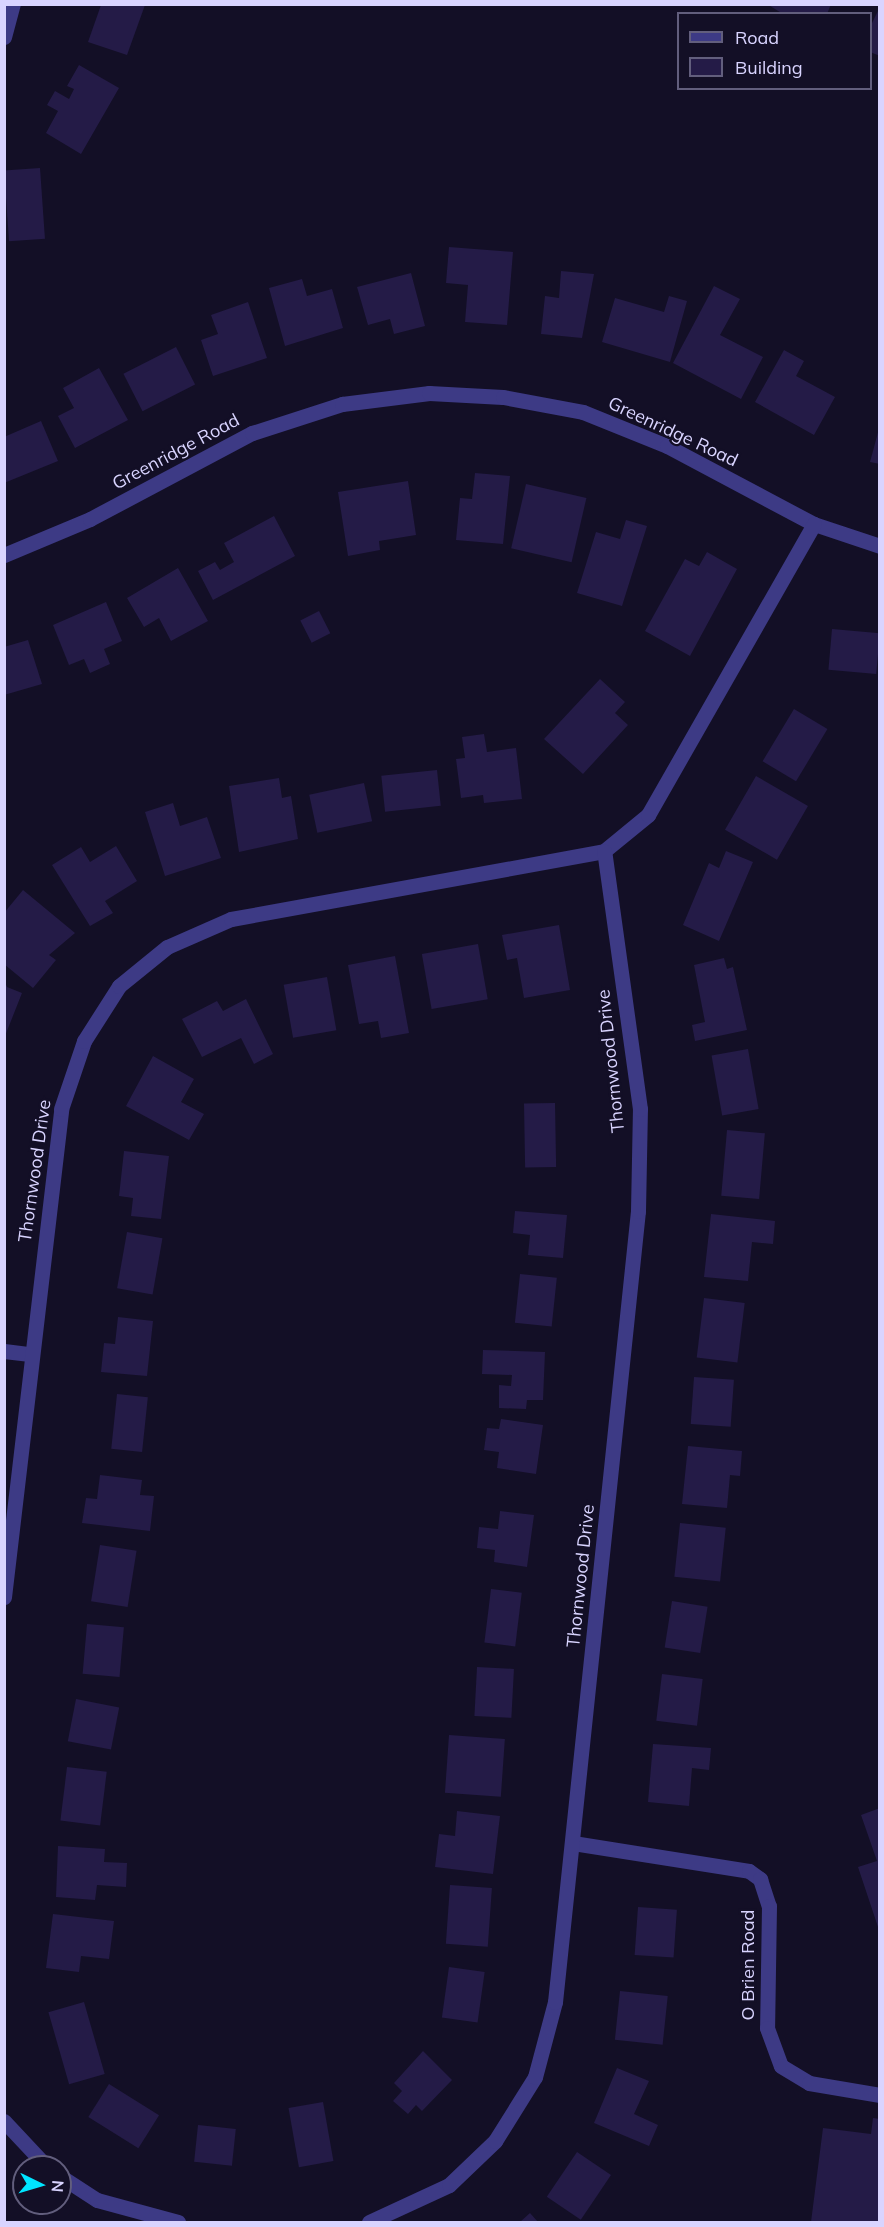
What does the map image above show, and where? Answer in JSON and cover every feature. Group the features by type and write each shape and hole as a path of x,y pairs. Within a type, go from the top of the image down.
{"street":[{"path":"4,37 14,4"},
{"name":"Greenridge Road","path":"4,555 90,519 252,433 342,404 429,393 503,397 583,412 667,446 814,524 879,546"},
{"name":"Thornwood Drive","path":"4,1597 30,1354 61,1109 84,1041 119,986 167,947 231,919 604,851 648,815 814,524"},
{"name":"Thornwood Drive","path":"369,2223 449,2185 495,2141 535,2077 555,2002 638,1211 640,1109 604,851"},
{"path":"4,1351 30,1354"},
{"name":"O Brien Road","path":"573,1843 749,1871 760,1880 769,1906 767,2028 781,2066 809,2083 879,2095"},
{"path":"4,2121 36,2155"},
{"path":"72,2184 97,2200 178,2223"}],"building":[{"path":"767,4 831,4 828,12 780,12"},
{"path":"101,5 145,5 127,55 88,42"},
{"path":"880,7 880,56 872,53 872,23"},
{"path":"79,65 119,88 81,154 46,133 58,111 47,105 55,91 69,99 74,89 67,86"},
{"path":"40,168 45,239 9,241 4,171"},
{"path":"449,247 513,252 507,325 465,322 468,285 446,283"},
{"path":"561,271 594,274 582,338 541,334 545,296 559,298"},
{"path":"411,273 425,326 394,334 390,319 368,325 357,287"},
{"path":"302,279 307,296 332,289 343,328 285,346 269,288"},
{"path":"714,286 740,299 720,335 763,357 741,399 673,363"},
{"path":"669,296 687,301 670,362 602,342 615,298 664,312"},
{"path":"248,302 267,358 213,376 201,340 218,334 211,315"},
{"path":"176,347 195,384 142,411 123,374"},
{"path":"784,350 804,361 796,376 835,397 814,435 755,402"},
{"path":"99,368 128,420 75,448 58,416 74,408 63,388"},
{"path":"41,421 58,461 4,483 4,437"},
{"path":"880,425 880,464 870,462"},
{"path":"475,473 510,476 503,544 456,540 460,498 472,499"},
{"path":"408,481 416,535 379,541 380,550 348,556 338,492"},
{"path":"526,484 586,498 572,562 511,548"},
{"path":"274,516 295,556 213,600 198,571 215,562 220,570 234,562 224,543"},
{"path":"626,520 647,526 622,606 577,593 596,532 620,539"},
{"path":"707,552 737,569 690,656 645,631 685,559 699,566"},
{"path":"178,568 208,621 171,641 159,618 144,627 127,598"},
{"path":"106,602 122,641 104,649 110,664 90,673 84,659 69,665 53,625"},
{"path":"319,611 330,633 312,643 300,621"},
{"path":"832,629 880,633 876,674 828,670"},
{"path":"28,640 42,684 4,695 4,647"},
{"path":"600,679 625,702 615,713 628,725 583,774 544,739"},
{"path":"794,709 827,729 796,781 763,761"},
{"path":"484,734 487,752 516,748 522,799 484,803 483,795 461,798 456,759 465,758 462,737"},
{"path":"437,770 441,806 385,812 381,776"},
{"path":"756,776 808,806 777,860 725,830"},
{"path":"279,778 282,798 291,796 298,839 239,852 229,786"},
{"path":"364,783 372,821 317,833 309,795"},
{"path":"173,803 180,826 207,817 221,858 165,876 145,812"},
{"path":"116,846 137,881 105,901 113,913 90,926 52,865 81,847 90,862"},
{"path":"726,851 753,862 719,941 683,925 709,863 719,868"},
{"path":"23,890 75,933 49,955 56,960 33,988 4,964 4,913"},
{"path":"559,925 570,990 524,998 517,958 507,960 502,935"},
{"path":"478,944 488,999 432,1009 422,954"},
{"path":"395,956 409,1033 381,1038 378,1021 359,1024 348,965"},
{"path":"724,958 727,969 733,967 747,1030 695,1041 692,1025 705,1022 694,965"},
{"path":"327,977 336,1030 293,1038 284,985"},
{"path":"4,980 7,987 22,993 5,1036"},
{"path":"246,999 273,1054 254,1064 241,1038 202,1057 182,1019 217,1001 223,1011"},
{"path":"748,1049 759,1109 722,1115 712,1055"},
{"path":"153,1056 194,1079 181,1102 204,1114 189,1140 126,1106"},
{"path":"555,1103 556,1167 525,1168 524,1104"},
{"path":"727,1130 765,1133 759,1199 721,1196"},
{"path":"124,1151 169,1156 161,1219 131,1216 133,1198 119,1196"},
{"path":"515,1211 567,1215 563,1258 528,1255 530,1235 513,1233"},
{"path":"711,1214 775,1221 773,1244 752,1242 748,1281 704,1277"},
{"path":"127,1232 162,1238 153,1294 117,1288"},
{"path":"520,1274 557,1278 552,1327 515,1323"},
{"path":"704,1298 745,1303 737,1363 697,1358"},
{"path":"118,1317 153,1321 147,1376 101,1372 104,1343 115,1344"},
{"path":"483,1350 545,1352 543,1400 527,1400 526,1409 499,1408 499,1385 511,1386 512,1375 482,1374"},
{"path":"694,1377 734,1380 731,1427 691,1424"},
{"path":"117,1394 148,1397 142,1452 111,1449"},
{"path":"501,1419 543,1425 536,1474 497,1468 499,1452 484,1450 487,1428 499,1429"},
{"path":"688,1446 742,1451 740,1476 730,1475 727,1508 682,1504"},
{"path":"100,1475 142,1480 140,1495 154,1496 150,1531 82,1523 86,1498 97,1499"},
{"path":"500,1511 534,1515 527,1567 494,1562 495,1550 477,1548 479,1527 498,1529"},
{"path":"680,1523 726,1528 720,1582 674,1577"},
{"path":"100,1545 137,1551 128,1607 91,1601"},
{"path":"491,1589 522,1593 515,1646 484,1643"},
{"path":"672,1601 708,1607 700,1653 665,1647"},
{"path":"87,1624 124,1627 120,1677 83,1674"},
{"path":"477,1667 514,1669 511,1718 474,1716"},
{"path":"662,1674 703,1679 697,1726 656,1721"},
{"path":"76,1699 119,1707 111,1750 68,1741"},
{"path":"449,1735 505,1739 501,1797 445,1793"},
{"path":"653,1744 711,1748 709,1770 692,1768 689,1806 648,1802"},
{"path":"67,1767 107,1772 100,1825 60,1821"},
{"path":"880,1808 879,1930 858,1867 877,1861 861,1815"},
{"path":"457,1811 500,1816 493,1874 435,1867 439,1834 455,1836"},
{"path":"58,1846 105,1849 104,1862 127,1863 126,1887 97,1885 95,1900 56,1897"},
{"path":"450,1885 492,1888 488,1947 446,1944"},
{"path":"638,1907 677,1910 674,1958 635,1955"},
{"path":"53,1914 114,1921 109,1959 81,1956 79,1972 46,1968"},
{"path":"449,1967 485,1972 478,2023 442,2018"},
{"path":"620,1991 668,1996 663,2045 615,2040"},
{"path":"84,2002 105,2074 69,2084 48,2012"},
{"path":"423,2051 452,2080 422,2111 416,2105 408,2114 393,2101 402,2091 394,2083"},
{"path":"617,2068 649,2081 634,2114 658,2125 649,2146 594,2123"},
{"path":"109,2084 159,2115 138,2148 88,2117"},
{"path":"323,2102 333,2161 299,2167 289,2108"},
{"path":"873,2118 880,2119 880,2222 811,2222 823,2128 871,2134"},
{"path":"198,2125 236,2129 232,2166 194,2162"},
{"path":"577,2152 611,2175 581,2220 547,2197"},
{"path":"530,2213 538,2222 520,2222"}]}
